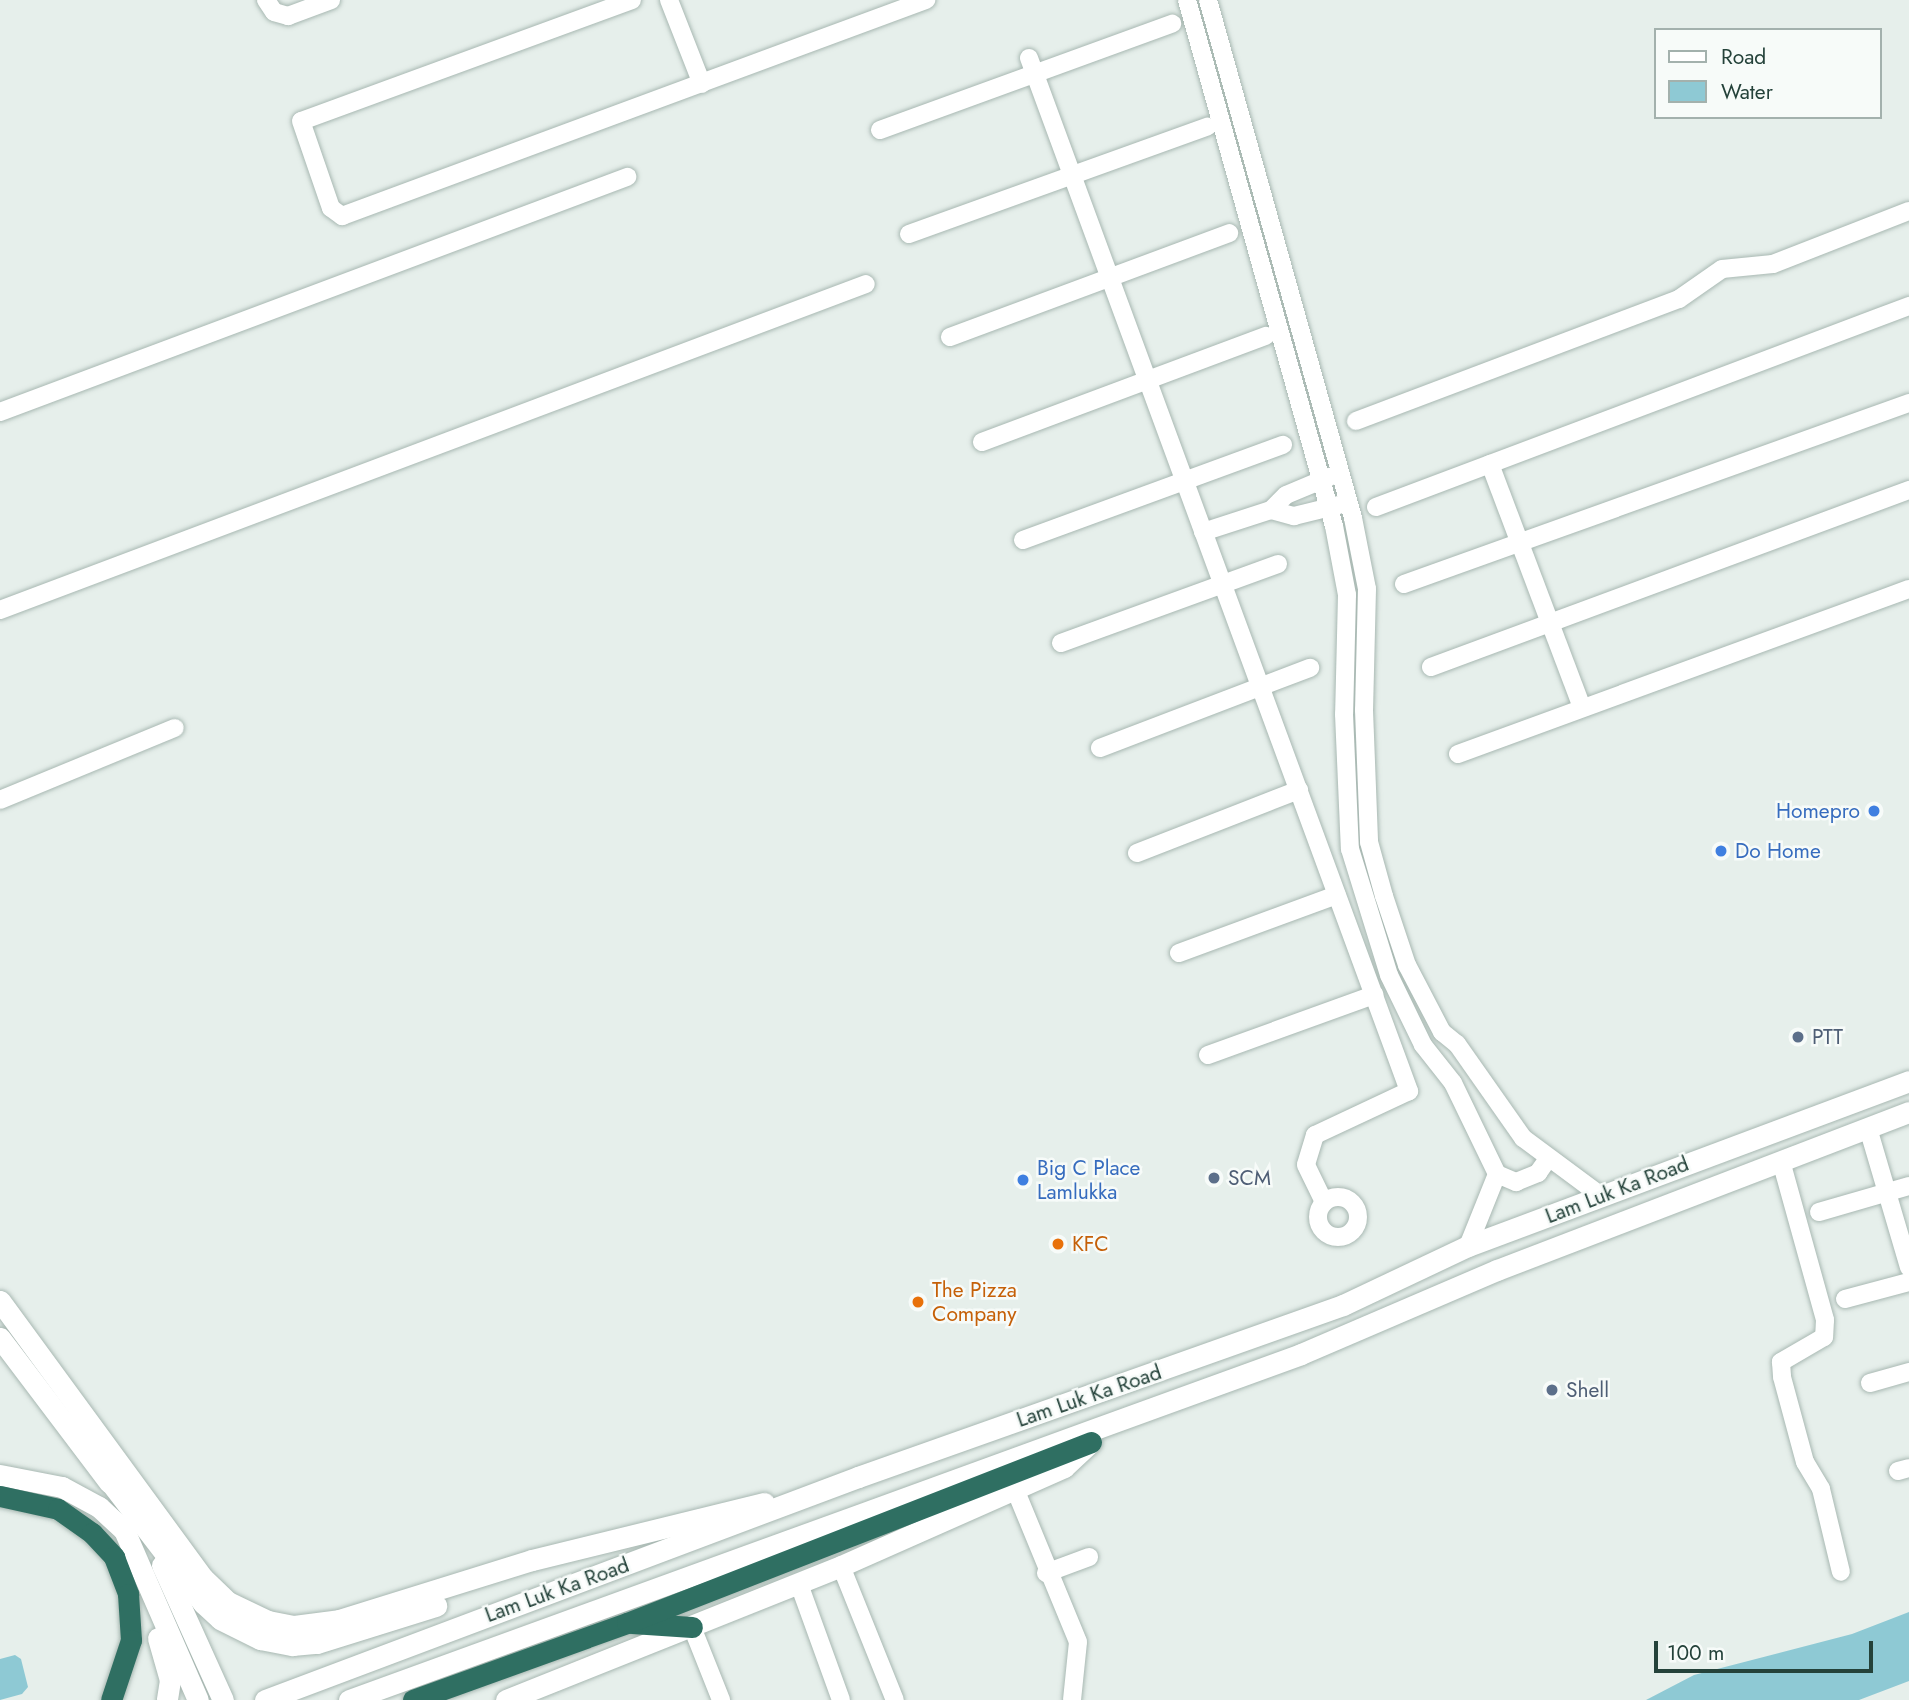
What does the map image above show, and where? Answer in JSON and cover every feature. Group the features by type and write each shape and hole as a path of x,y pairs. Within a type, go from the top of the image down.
{"highway":[{"path":"422,1698 627,1623 1091,1442"},
{"path":"0,1496 58,1509 106,1547 128,1594 129,1656 111,1700"},
{"path":"627,1623 692,1628"}],"main road":[{"name":"Lam Luk Ka Road","path":"265,1700 809,1496 1343,1305 1468,1246 1909,1081"},
{"name":"Lam Luk Ka Road","path":"349,1700 1338,1339 1497,1270 1909,1112"},
{"path":"0,1301 203,1578 228,1602 268,1621 294,1626 339,1620 532,1560 727,1508 809,1496"},
{"path":"0,1338 220,1619 260,1639 292,1645 344,1637 727,1508"},
{"path":"506,1700 799,1584 1064,1467 1091,1442 1124,1419"},
{"path":"101,1470 160,1562 199,1639 223,1700"},
{"path":"0,1475 62,1487 99,1507 133,1544 198,1700"},
{"path":"157,1604 158,1645 170,1680 167,1700"},
{"path":"175,1650 188,1669 199,1669 203,1657 199,1639"},
{"path":"368,1661 379,1689"}],"street":[{"path":"266,0 274,12 288,16 331,0"},
{"path":"632,0 301,121 331,208 342,216 926,0"},
{"path":"669,0 702,84"},
{"path":"1208,0 1348,500 1367,589 1365,745 1369,842 1407,965 1442,1032 1457,1044 1501,1112 1547,1160 1601,1196"},
{"path":"1190,1 1320,480 1347,595 1345,747 1350,849 1365,904 1389,975 1423,1045 1438,1062 1475,1126 1497,1174 1516,1182 1538,1174 1547,1160"},
{"path":"880,131 1032,66 1171,24"},
{"path":"1032,66 1409,1091 1315,1135 1306,1165 1324,1202"},
{"path":"909,234 1207,127"},
{"path":"0,412 627,177"},
{"path":"1356,421 1679,299 1722,270 1773,264 1909,211"},
{"path":"1253,237 1273,231"},
{"path":"950,337 1229,233"},
{"path":"0,610 866,284"},
{"path":"1376,507 1909,306"},
{"path":"982,442 1266,336"},
{"path":"1404,584 1909,403"},
{"path":"1023,540 1283,445"},
{"path":"1490,464 1582,707"},
{"path":"1203,532 1271,510 1286,495 1339,473"},
{"path":"1431,667 1909,490"},
{"path":"1271,510 1294,516 1328,511 1348,500"},
{"path":"1061,643 1279,564"},
{"path":"1458,754 1909,589"},
{"path":"1100,748 1310,668"},
{"path":"0,800 175,728"},
{"path":"1345,747 1365,745"},
{"path":"1137,853 1298,790"},
{"path":"1179,953 1337,895"},
{"path":"1208,1055 1374,995"},
{"path":"1438,1062 1457,1044"},
{"path":"1475,1126 1501,1112"},
{"path":"1868,1128 1909,1267"},
{"path":"1781,1161 1825,1320 1824,1337 1781,1362 1782,1377 1805,1462 1821,1489 1841,1572"},
{"path":"1468,1246 1497,1174"},
{"path":"1819,1212 1909,1186"},
{"path":"1845,1299 1909,1282"},
{"path":"1870,1383 1909,1373"},
{"path":"1015,1489 1046,1573 1077,1642 1072,1700"},
{"path":"1046,1573 1089,1557"},
{"path":"841,1566 895,1700"},
{"path":"799,1584 841,1700"},
{"path":"692,1628 721,1700"}],"water":[{"path":"1909,1612 1909,1681 1859,1700 1646,1700 1694,1675 1852,1634"},
{"path":"15,1655 21,1659 28,1687 22,1694 0,1700 0,1659"}],"place":[{"name":"Homepro","path":"1874,811"},
{"name":"Do Home","path":"1721,851"},
{"name":"PTT","path":"1798,1037"},
{"name":"SCM","path":"1214,1178"},
{"name":"Big C Place Lamlukka","path":"1023,1180"},
{"name":"KFC","path":"1058,1244"},
{"name":"The Pizza Company","path":"918,1302"},
{"name":"Shell","path":"1552,1390"}]}
